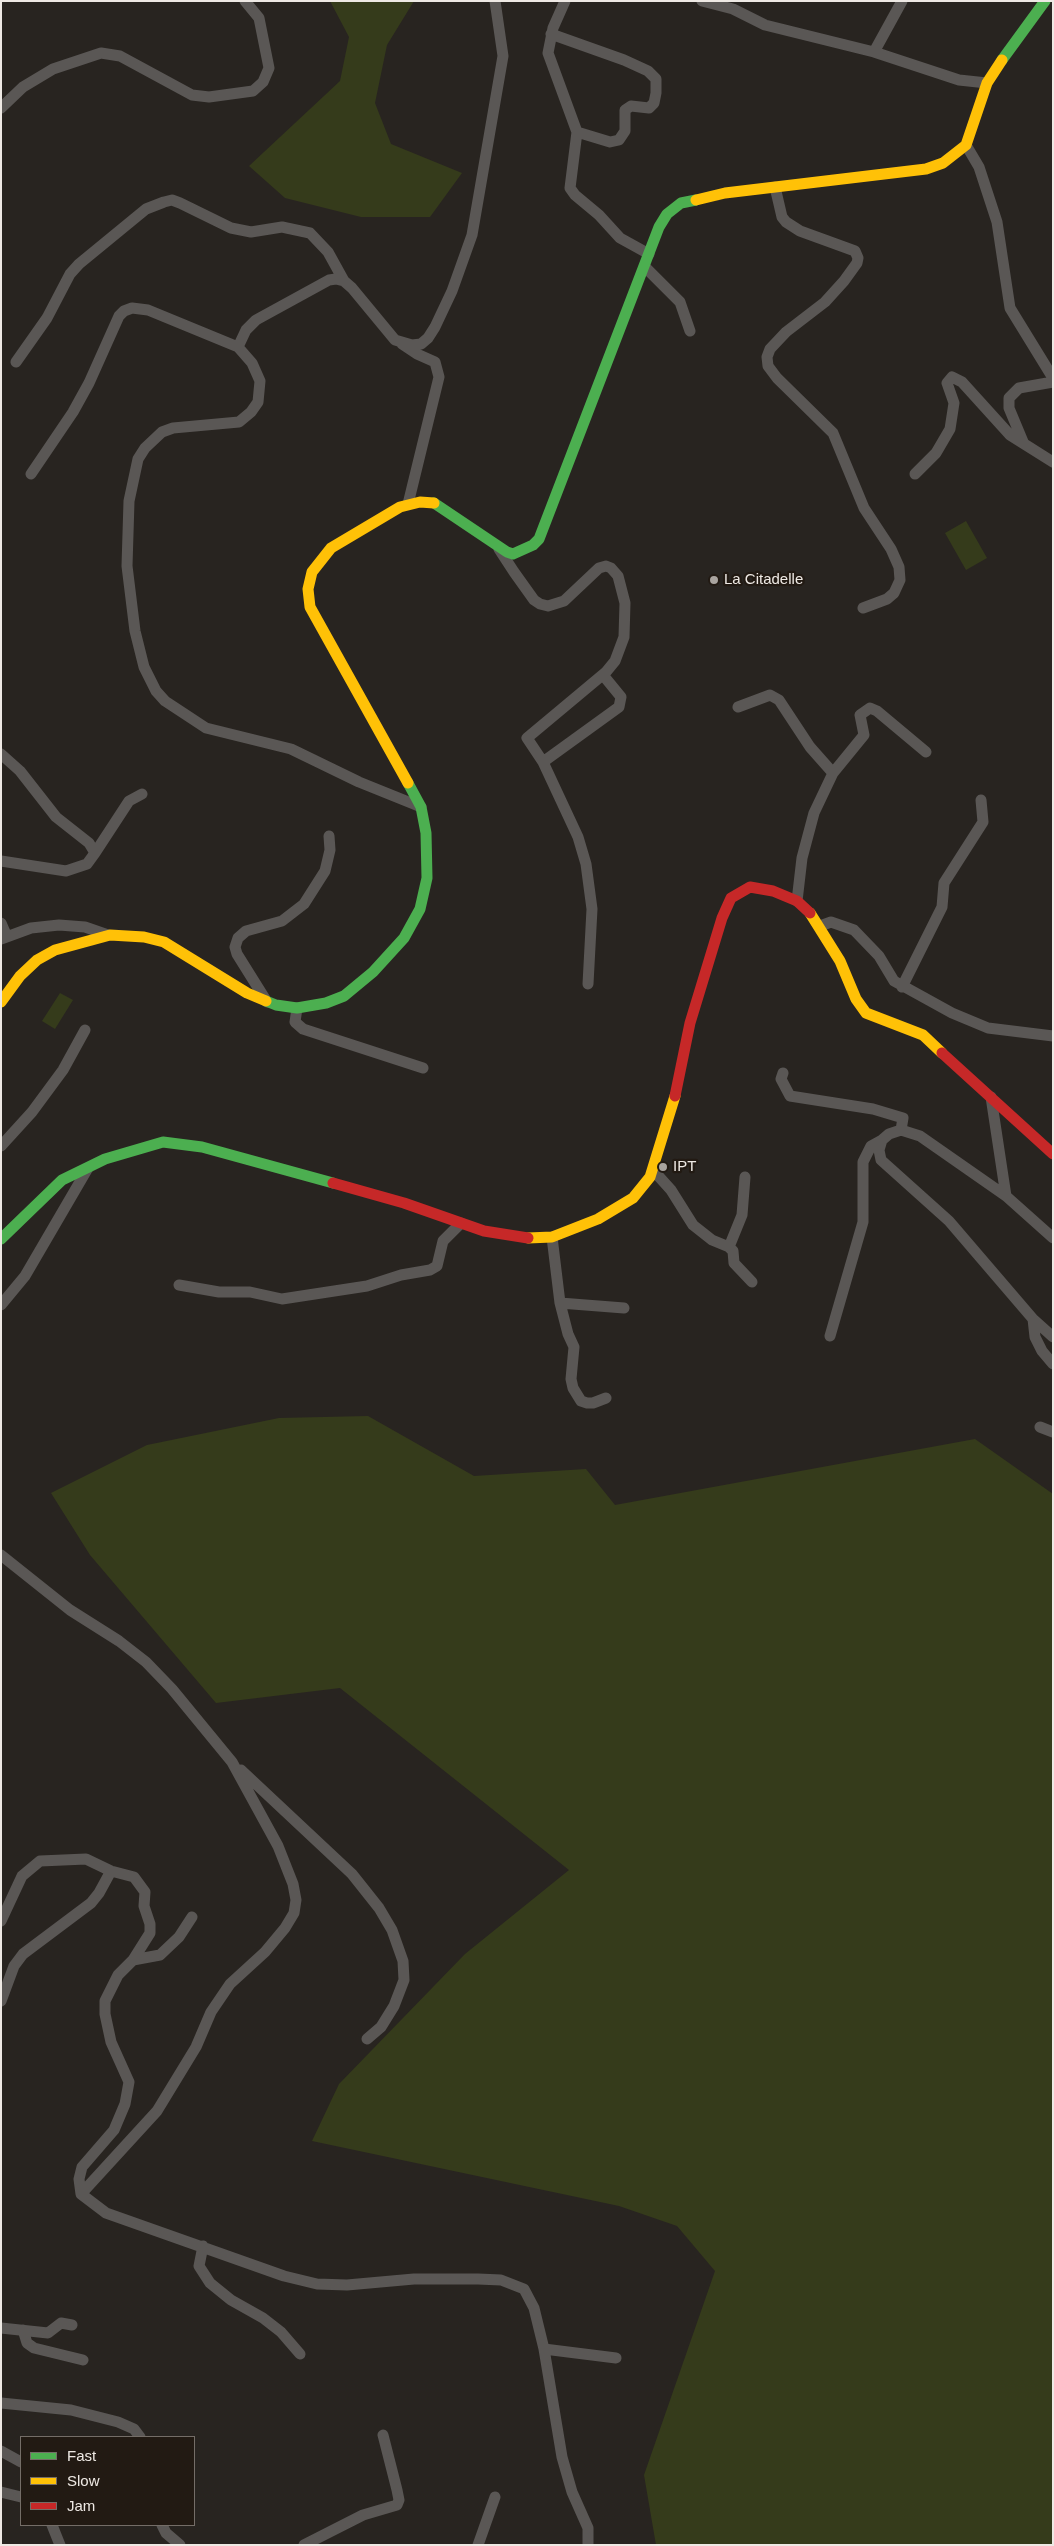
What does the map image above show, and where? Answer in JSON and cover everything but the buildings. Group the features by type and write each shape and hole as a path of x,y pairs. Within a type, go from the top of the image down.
{"street":[{"path":"1,108 22,87 53,69 101,53 120,56 192,95 208,97 253,91 263,82 269,68 258,18 245,1"},
{"path":"400,343 421,344 435,327 461,270 472,235 503,56 496,1"},
{"path":"565,1 551,34 548,53 549,61 577,132 570,188 574,195 599,215 620,238 649,254"},
{"path":"702,1 734,5 765,26 874,52 959,80 987,83"},
{"path":"874,52 902,1"},
{"path":"1,1002 20,976 37,960 55,950 110,936 144,937 164,942 247,993 267,1002 297,1008 326,1004 358,986 392,953 414,921 425,894 427,878 426,833 421,807 310,607 308,589 312,572 331,548 408,504 433,503 448,511 499,549 513,554 533,546 539,538 659,227 667,214 680,203 725,193 926,169 943,163 966,144 987,83 997,66 1045,1"},
{"path":"551,34 624,60 648,71 656,79 654,103 649,108 631,106 625,110 625,131 619,140 610,142 577,132"},
{"path":"966,144 979,167 997,222 1010,308 1053,378"},
{"path":"775,186 782,217 786,222 807,234 855,250 858,258 857,263 844,281 825,302 786,332 770,349 767,357 768,366 777,378 834,433 864,508 899,567 900,580 894,593 887,599 863,608"},
{"path":"16,362 47,318 70,274 79,264 146,209 172,200 231,228 251,232 282,227 310,233 328,252 344,281 389,334 417,354 435,362 439,377 408,504"},
{"path":"645,267 680,302 690,332"},
{"path":"238,347 246,330 256,320 329,280 344,281"},
{"path":"31,474 81,397 119,316 124,311 132,308 148,310 238,347 252,363 260,381 258,402 250,412 239,422 173,428 162,432 145,448 138,459 129,501 127,566 135,631 144,667 156,691 165,701 206,728 291,749 397,799 421,807"},
{"path":"915,474 936,453 950,430 954,403 947,383 952,377 962,382 999,425 1024,444 1053,462"},
{"path":"1024,444 1009,408 1009,398 1018,388 1053,382"},
{"path":"499,549 534,600 548,606 564,601 599,568 606,566 616,572 626,603 624,637 620,652 603,675 527,738 543,762 578,837 586,864 592,908 588,984"},
{"path":"543,762 619,707 621,697 603,675"},
{"path":"738,707 770,696 779,700 810,747 832,773"},
{"path":"797,901 802,858 814,813 832,773 864,735 860,715 870,708 926,752"},
{"path":"1,754 20,770 56,817 89,843 95,853"},
{"path":"1,860 66,872 87,864 125,805 132,798 142,794"},
{"path":"902,987 944,903 944,883 983,822 981,800"},
{"path":"267,1002 240,959 236,943 242,933 282,921 304,904 326,871 330,850 329,836"},
{"path":"1,1238 62,1180 89,1166 123,1153 163,1142 202,1147 404,1203 461,1223 520,1238 552,1237 622,1207 641,1190 653,1170 676,1094 690,1023 731,898 750,887 773,891 797,901 811,913 840,961 856,999 866,1012 872,1017 924,1035 1053,1154"},
{"path":"820,926 831,922 854,930 868,942 879,956 888,973 902,987 952,1013 988,1028 1053,1036"},
{"path":"1,923 4,938 31,928 59,925 85,927 110,936"},
{"path":"297,1008 295,1022 303,1029 423,1068"},
{"path":"1,1146 32,1112 63,1070 85,1030"},
{"path":"783,1074 781,1079 790,1096 873,1109 903,1118 901,1130"},
{"path":"990,1097 1006,1196"},
{"path":"830,1336 863,1222 863,1162 871,1146 889,1134 901,1130 920,1136 1006,1196 1053,1238"},
{"path":"882,1140 878,1150 881,1160 949,1221 1033,1320 1053,1337"},
{"path":"1,1305 25,1276 89,1166"},
{"path":"653,1170 671,1190 693,1226 712,1240 730,1247"},
{"path":"745,1177 742,1215 730,1247 734,1263 752,1282"},
{"path":"180,1286 219,1292 250,1292 282,1299 366,1286 434,1268 439,1262 441,1247 445,1237 461,1223"},
{"path":"552,1237 560,1303 568,1334 574,1347 571,1379 573,1388 581,1400 587,1403 592,1404 606,1398"},
{"path":"560,1303 624,1308"},
{"path":"1033,1320 1035,1337 1042,1351 1053,1364"},
{"path":"1040,1427 1053,1432"},
{"path":"1,1555 70,1610 119,1641 146,1662 172,1689 232,1762 352,1874 379,1908 392,1930 403,1961 404,1980 394,2006 381,2027 366,2039"},
{"path":"81,2194 157,2111 196,2048 211,2012 230,1984 265,1952 285,1928 294,1913 293,1884 278,1846 232,1762"},
{"path":"1,1921 22,1876 40,1861 86,1859 111,1871 134,1877 145,1892 144,1906 150,1924 150,1933 133,1960 118,1975 105,2001 105,2014 111,2042 129,2082 125,2104 114,2130 82,2167 80,2179 81,2194 106,2213 284,2276 317,2284 347,2286 414,2278 500,2280 524,2289 530,2298 544,2349 562,2457 572,2492 588,2528 588,2545"},
{"path":"1,2001 14,1966 22,1954 91,1903 111,1871"},
{"path":"133,1960 160,1955 179,1937 192,1917"},
{"path":"203,2246 199,2266 210,2283 231,2300 251,2310 275,2327 300,2354"},
{"path":"1,2328 48,2333 61,2323 72,2325"},
{"path":"23,2330 32,2348 84,2360"},
{"path":"544,2349 616,2358"},
{"path":"1,2403 71,2410 118,2422 134,2429 139,2436"},
{"path":"304,2545 363,2515 397,2505 399,2500 383,2435"},
{"path":"1,2451 20,2461"},
{"path":"1,2492 20,2497"},
{"path":"478,2545 496,2496"},
{"path":"52,2526 60,2545"},
{"path":"163,2526 166,2532 180,2545"}],"green space":[{"path":"330,1 414,1 387,45 375,103 391,144 462,173 430,217 361,217 285,198 249,166 340,81 349,37"},
{"path":"966,521 987,558 966,570 945,533"},
{"path":"60,993 73,1000 55,1029 42,1021"},
{"path":"368,1416 474,1476 586,1469 615,1505 975,1439 1053,1494 1053,2545 656,2545 644,2475 715,2271 677,2226 619,2206 312,2141 339,2084 465,1954 569,1870 340,1688 216,1703 90,1555 51,1493 147,1445 279,1418"}],"traffic: fast":[{"path":"1002,60 1045,1"},
{"path":"434,503 507,552 513,554 533,545 539,539 659,227 667,214 681,203 696,200"},
{"path":"266,1001 276,1005 297,1008 326,1003 344,996 373,972 404,938 420,909 427,878 426,833 421,807 408,783"},
{"path":"1,1239 62,1180 105,1159 163,1142 202,1147 333,1183"}],"traffic: slow":[{"path":"696,200 725,193 926,169 943,163 966,145 987,83 1002,60"},
{"path":"408,783 310,607 308,589 312,572 331,548 400,507 420,502 434,503"},
{"path":"810,913 840,961 856,999 866,1013 923,1035 942,1053"},
{"path":"1,1002 20,976 37,960 55,950 110,935 144,937 164,942 247,993 266,1001"},
{"path":"528,1238 552,1237 598,1219 633,1198 650,1177 675,1096"}],"traffic: jam":[{"path":"675,1096 690,1023 722,918 731,898 750,887 773,891 797,901 810,913"},
{"path":"942,1053 1053,1154"},
{"path":"333,1183 404,1203 484,1231 528,1238"}],"place":[{"name":"La Citadelle","path":"714,580"},
{"name":"IPT","path":"663,1167"}]}
